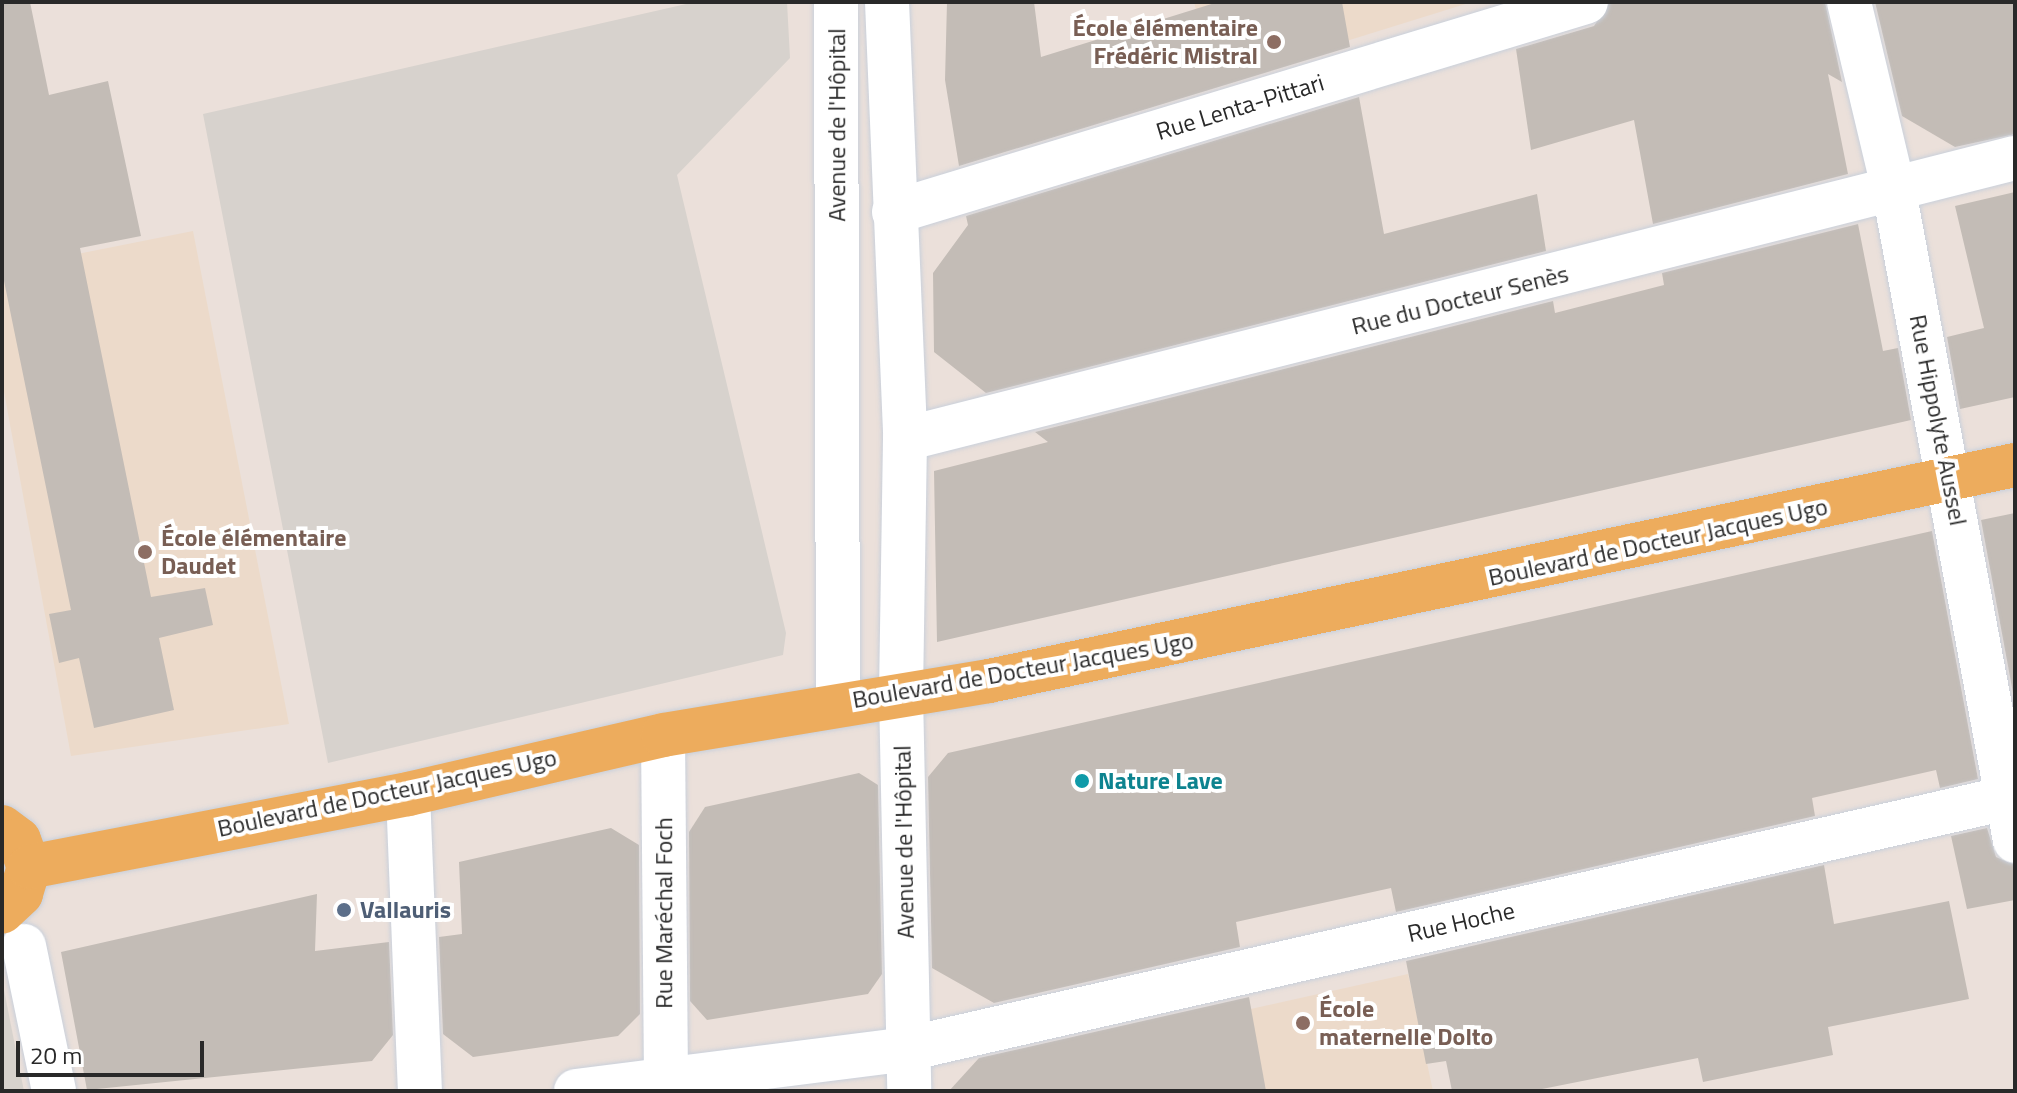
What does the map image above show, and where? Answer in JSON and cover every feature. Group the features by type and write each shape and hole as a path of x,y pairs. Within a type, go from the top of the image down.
{"main road":[{"name":"Boulevard de Docteur Jacques Ugo","path":"29,867 408,794 663,735 901,694 1950,481 2015,465"},
{"path":"2,827 19,840 29,867 13,929"}],"street":[{"name":"Avenue de l'Hôpital","path":"836,2 838,704"},
{"name":"Avenue de l'Hôpital","path":"887,2 894,229 905,420 901,694 908,1070"},
{"name":"Rue Lenta-Pittari","path":"894,229 1586,2"},
{"name":"Rue Hippolyte Aussel","path":"1849,2 1894,191 2011,796 2015,841"},
{"name":"Rue du Docteur Senès","path":"905,420 1894,191 2015,158"},
{"name":"Avenue de l'Hôpital","path":"838,249 894,229"},
{"path":"835,404 905,420"},
{"name":"Rue Maréchal Foch","path":"663,735 666,1084"},
{"path":"408,794 420,1091"},
{"name":"Rue Hoche","path":"576,1091 908,1070 2011,796"},
{"path":"13,929 54,1091"}],"shaded area":[{"path":"695,2 787,2 790,58 677,175 786,633 783,655 328,763 203,114"},
{"name":"École élémentaire Frédéric Mistral","path":"1194,2 1472,2 1214,82"},
{"name":"École élémentaire Daudet","path":"193,231 289,724 71,756 2,381 2,269"},
{"name":"École maternelle Dolto","path":"1408,974 1433,1091 1135,1091 1125,1037"},
{"path":"2,980 24,1091 2,1091"}],"building":[{"path":"2,2 30,2 49,95 108,81 141,236 80,248 151,597 205,588 213,625 159,638 174,710 94,728 79,658 59,663 49,614 71,610 2,271"},
{"path":"947,2 1034,2 1041,57 1218,2 1342,2 1350,47 959,166 945,80"},
{"path":"1610,2 1825,2 1842,82 1828,74 1848,174 1653,224 1634,120 1531,150 1516,49 1594,26"},
{"path":"1875,2 2015,2 2015,134 1955,147 1902,116"},
{"path":"1359,97 1384,234 1537,194 1546,251 986,393 934,352 933,273 968,225 966,216"},
{"path":"2015,192 2015,397 1960,409 1947,337 1984,328 1955,206"},
{"path":"1858,224 1883,351 1898,348 1911,420 937,642 934,471 1048,442 1035,432 1553,301 1555,313 1664,285 1662,273"},
{"path":"2015,513 2015,704 1981,520"},
{"path":"1932,531 1978,779 1940,788 1936,770 1812,798 1815,816 1396,912 1391,888 1236,922 1240,947 994,1003 932,968 928,777 948,753"},
{"path":"859,773 878,785 882,974 868,994 707,1020 690,1001 689,832 705,807"},
{"path":"611,828 639,845 640,1014 618,1036 473,1057 443,1034 439,937 462,934 459,862"},
{"path":"1987,828 1996,857 2015,865 2015,900 1967,909 1951,836"},
{"path":"1824,865 1834,924 1949,901 1969,999 1828,1027 1833,1055 1703,1082 1698,1058 1532,1091 1452,1091 1446,1061 1426,1064 1406,961"},
{"path":"317,894 315,951 389,942 393,1035 372,1061 87,1090 61,952"},
{"path":"1249,997 1266,1091 949,1091 979,1058"}],"place":[{"name":"École élémentaire Frédéric Mistral","path":"1274,42"},
{"name":"École élémentaire Daudet","path":"145,552"},
{"name":"Nature Lave","path":"1082,781"},
{"name":"Vallauris","path":"344,910"},
{"name":"École maternelle Dolto","path":"1303,1023"}]}
